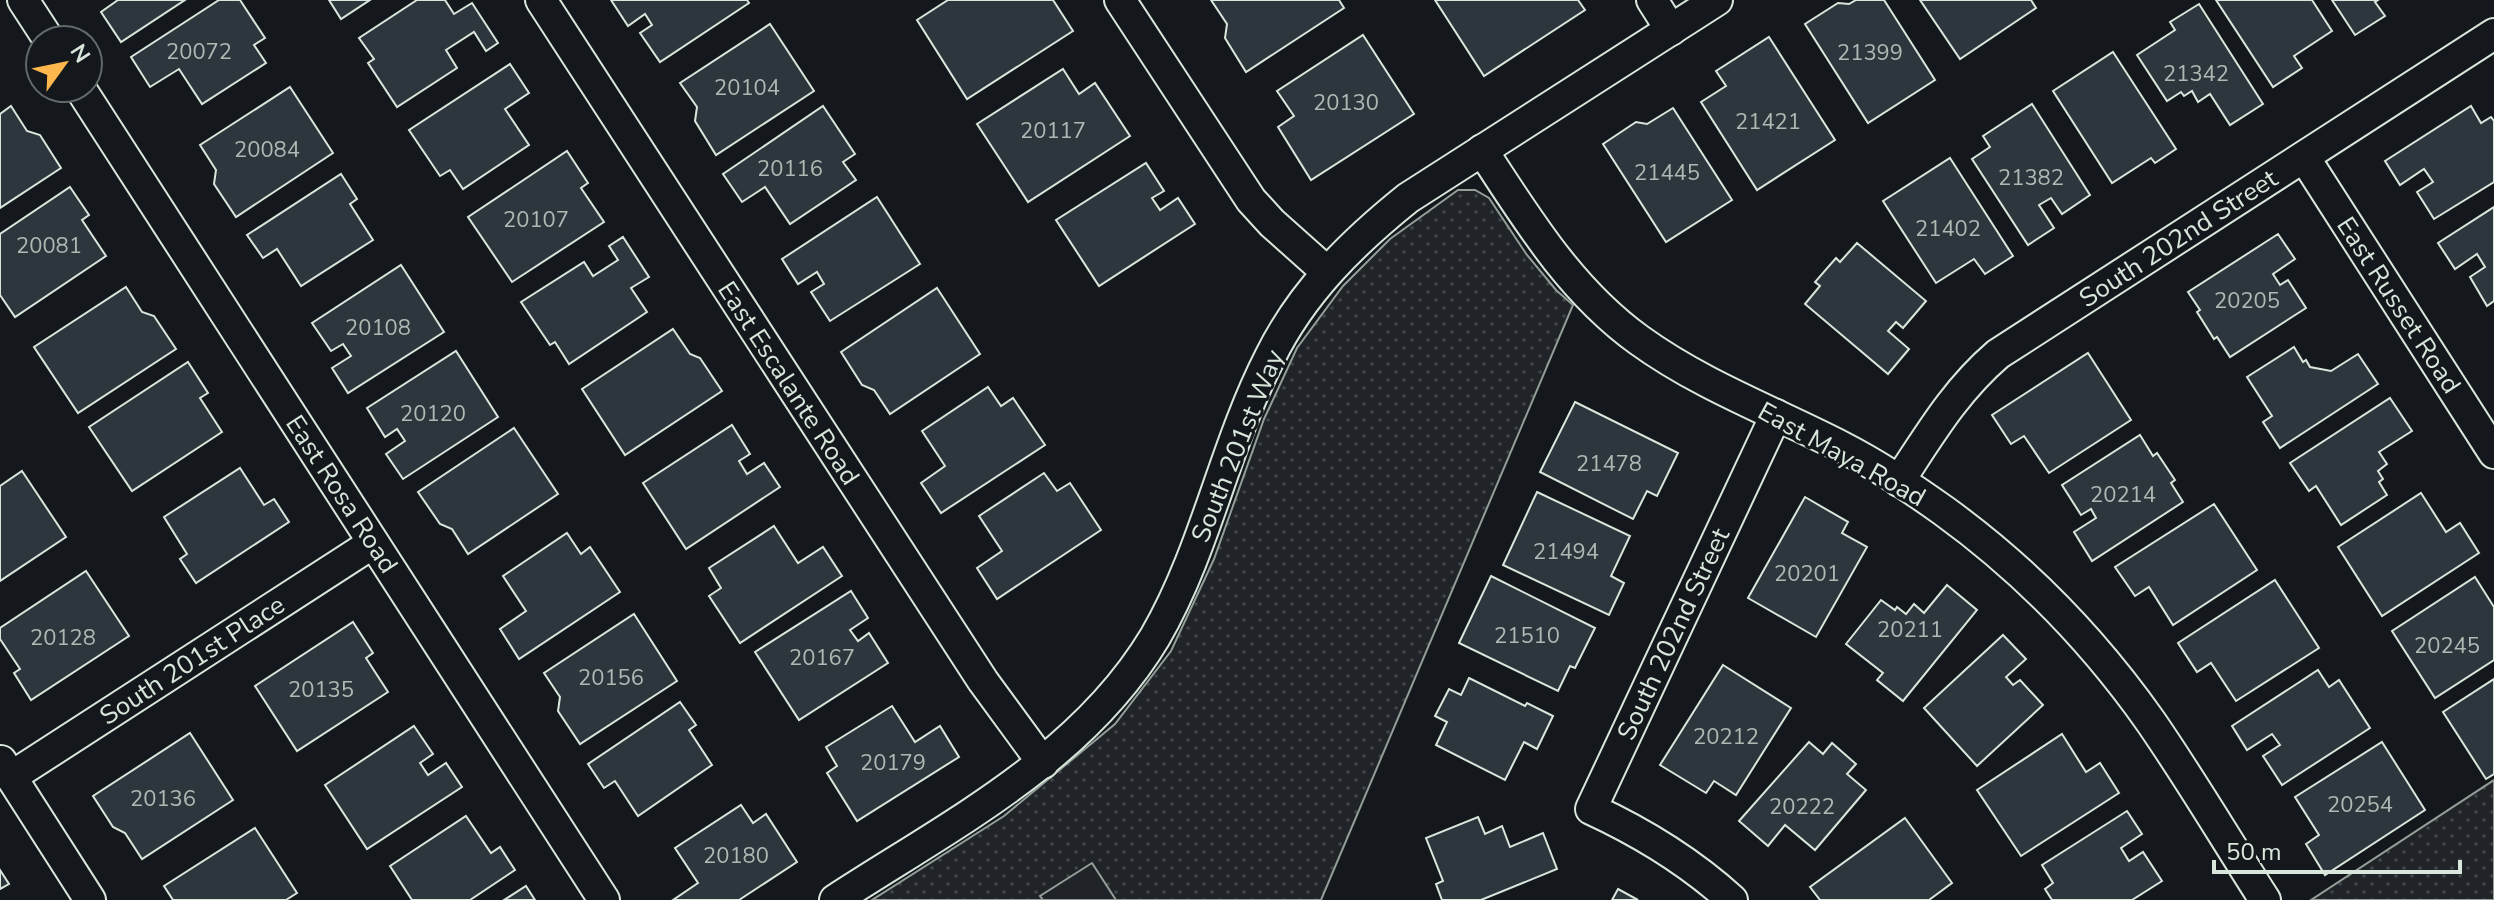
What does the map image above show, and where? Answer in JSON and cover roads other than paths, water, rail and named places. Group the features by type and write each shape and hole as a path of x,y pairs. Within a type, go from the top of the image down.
{"street":[{"path":"23,0 39,24"},
{"name":"East Escalante Road","path":"541,0 983,681 1043,763"},
{"path":"1120,0 1251,200 1327,272"},
{"path":"1652,0 1671,30"},
{"name":"South 201st Way","path":"835,900 1043,763 1112,697 1154,638 1188,571 1269,357 1289,321 1327,272 1367,231 1408,198 1717,0"},
{"name":"South 202nd Street","path":"1899,481 1955,396 1974,374 1998,354 2494,34"},
{"name":"East Rosa Road","path":"90,104 604,900"},
{"name":"East Maya Road","path":"1482,150 1548,249 1575,282 1637,338 1708,383 1846,449 1899,481 1992,548 2036,588 2077,630 2151,722 2265,900"},
{"name":"East Russet Road","path":"2304,157 2494,453"},
{"name":"South 202nd Street","path":"1732,900 1679,857 1643,834 1591,809 1776,415"},
{"name":"South 201st Place","path":"6,768 373,543"},
{"path":"6,768 90,900"}]}
